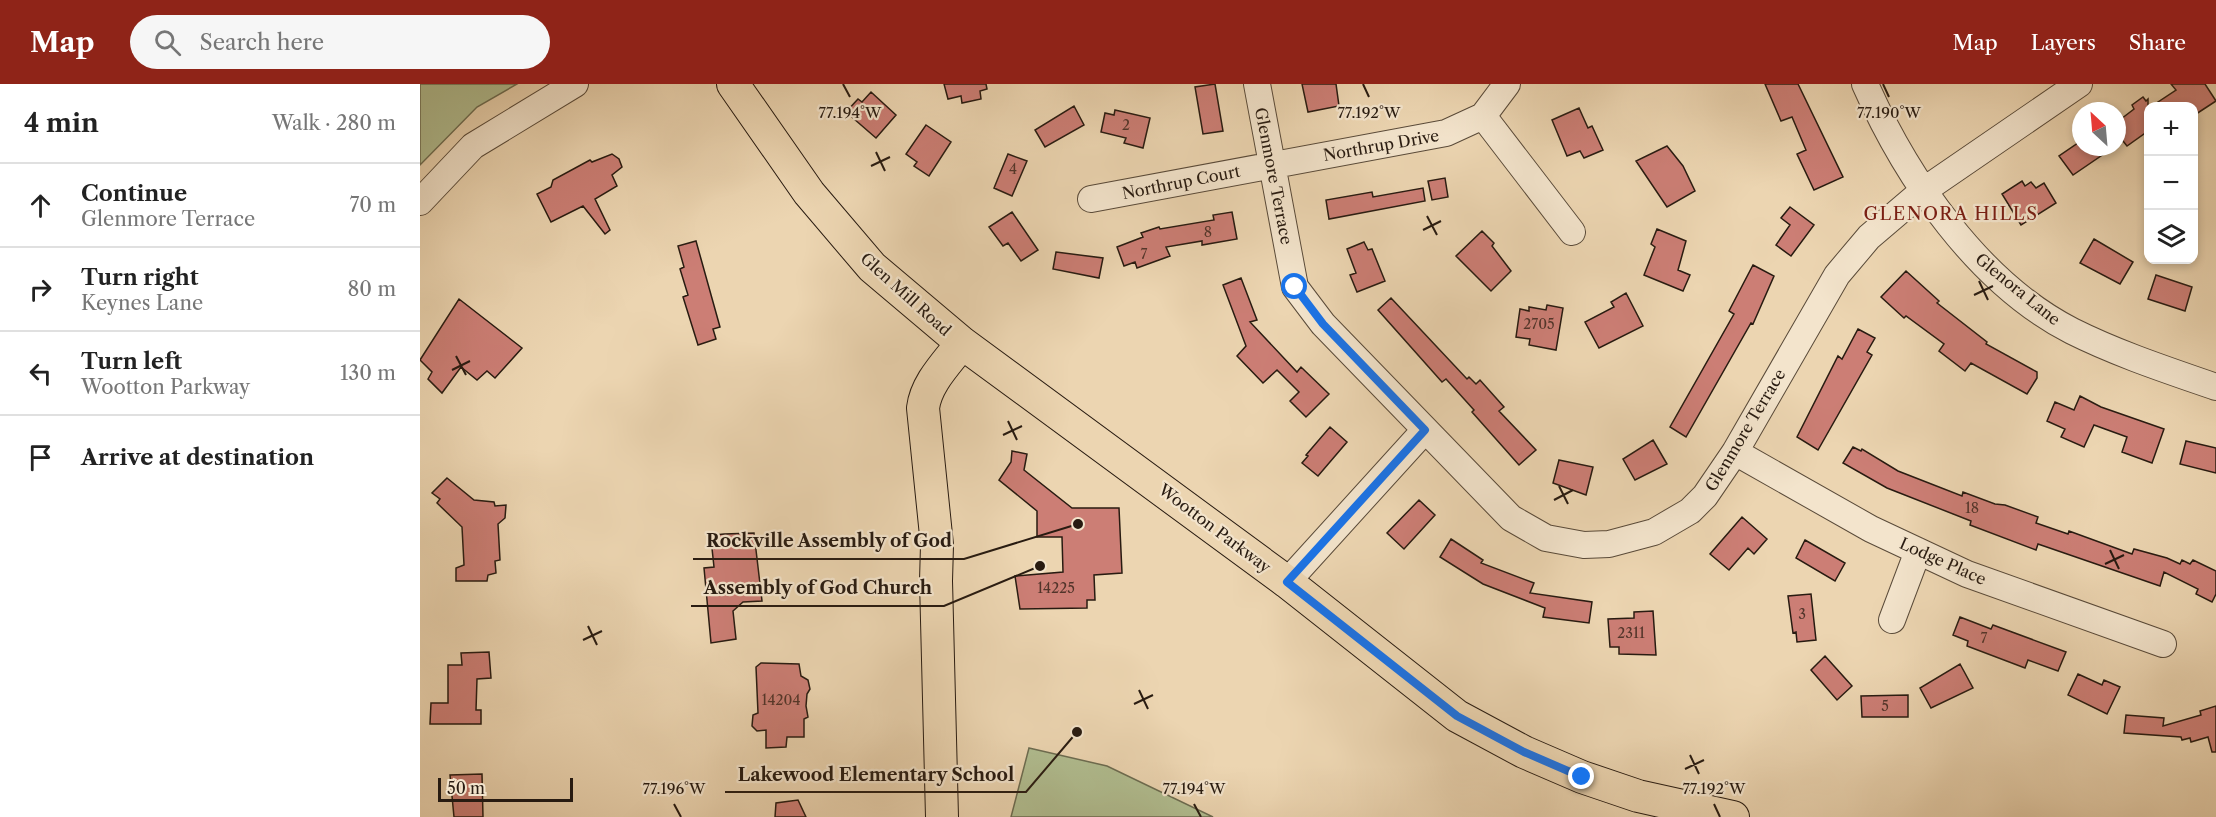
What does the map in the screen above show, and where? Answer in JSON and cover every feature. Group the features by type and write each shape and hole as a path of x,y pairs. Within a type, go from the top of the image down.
{"main road":[{"name":"Glen Mill Road","path":"733,84 809,193 872,267 962,343 930,385 923,408 937,545 942,817"},
{"name":"Wootton Parkway","path":"962,343 1287,582 1457,716 1524,752 1582,777 1638,796 1733,817"}],"street":[{"path":"420,202 473,147 575,84"},
{"name":"Glenmore Terrace","path":"1257,84 1295,287 1323,324 1511,518 1546,538 1584,545 1609,544 1654,532 1690,511 1705,496 1735,452 1837,275 1869,237 1923,192 2079,84"},
{"name":"Northrup Drive","path":"1271,164 1446,133 1483,116 1507,84"},
{"name":"Glenora Lane","path":"1865,84 1897,152 1923,192 1981,263 2031,304 2069,330 2116,351 2216,387"},
{"path":"1483,116 1572,232"},
{"name":"Northrup Court","path":"1092,199 1271,164"},
{"path":"1287,582 1425,430"},
{"name":"Lodge Place","path":"1735,452 1871,529 1967,574 2163,644"},
{"path":"1892,620 1918,551"}],"green space":[{"path":"420,84 517,84 477,107 420,165"},
{"path":"1029,748 1107,766 1213,817 1011,817"}],"building":[{"path":"944,84 986,84 987,89 980,91 981,99 962,103 961,96 948,99"},
{"path":"1215,84 1223,131 1203,134 1195,87"},
{"path":"1302,84 1336,84 1339,106 1308,112"},
{"path":"1765,84 1798,84 1843,177 1814,190 1797,154 1806,150 1792,117 1781,121"},
{"path":"2171,84 2205,84 2216,101 2198,113 2198,102 2158,102 2176,90"},
{"path":"871,92 896,115 876,138 846,112 858,99 862,102"},
{"path":"2143,97 2146,101 2148,99 2148,102 2144,102 2144,134 2127,146 2126,115 2134,109 2132,105"},
{"path":"1074,106 1084,125 1045,147 1035,130"},
{"path":"1579,108 1588,128 1592,126 1603,150 1584,158 1580,151 1567,156 1552,120"},
{"path":"1115,110 1150,118 1143,148 1124,143 1126,138 1101,132 1105,113 1114,115"},
{"path":"926,125 951,142 929,176 914,166 917,162 906,154"},
{"path":"1667,146 1683,166 1695,191 1667,207 1636,161"},
{"path":"2072,147 2072,156 2101,156 2073,175 2059,156"},
{"path":"612,154 619,159 622,167 612,175 617,186 595,199 610,230 605,234 583,206 551,222 537,194 551,187 553,180 590,160 592,162"},
{"path":"1008,154 1027,161 1012,196 994,188"},
{"path":"1445,178 1448,197 1432,200 1428,181"},
{"path":"2022,181 2025,186 2031,182 2036,188 2044,183 2056,203 2021,225 2002,194"},
{"path":"1423,188 1425,201 1329,219 1326,200 1372,192 1373,197"},
{"path":"1790,207 1814,225 1791,256 1776,245 1790,225 1781,218"},
{"path":"1012,212 1038,250 1021,261 1008,243 1003,246 989,227"},
{"path":"1232,212 1237,239 1202,245 1202,241 1166,247 1170,256 1137,268 1135,262 1124,266 1117,247 1143,237 1141,233 1159,227 1160,229 1214,220 1213,215"},
{"path":"1657,229 1686,241 1678,270 1690,275 1683,291 1644,275 1655,247 1651,244"},
{"path":"1482,231 1494,243 1492,246 1511,271 1491,291 1456,256"},
{"path":"2094,239 2133,262 2120,284 2080,263"},
{"path":"696,241 720,327 713,329 716,339 698,345 683,297 688,295 680,269 684,267 678,246"},
{"path":"1364,242 1368,250 1372,249 1385,281 1357,292 1350,275 1356,273 1347,249"},
{"path":"1056,252 1103,258 1099,278 1053,269"},
{"path":"1753,265 1774,276 1753,324 1751,323 1686,437 1670,427 1734,314 1729,311"},
{"path":"1906,271 1939,301 1937,303 1987,342 1986,344 2037,372 2037,378 2027,394 1971,363 1965,371 1939,351 1944,344 1906,316 1904,318 1881,297"},
{"path":"2156,275 2192,287 2185,311 2148,299"},
{"path":"1241,278 1257,320 1250,322 1297,372 1301,367 1329,394 1306,417 1290,401 1299,392 1277,370 1263,383 1237,356 1246,346 1223,285"},
{"path":"1626,293 1643,326 1599,348 1585,322 1614,307 1611,302"},
{"path":"1391,298 1467,379 1469,377 1476,384 1480,380 1504,407 1499,411 1536,450 1519,465 1446,379 1442,382 1378,310"},
{"path":"459,299 522,348 495,378 487,371 477,380 461,367 442,393 428,379 432,372 420,360"},
{"path":"1547,305 1563,308 1556,350 1529,345 1530,339 1516,337 1520,309 1529,311 1529,307 1546,310"},
{"path":"1858,329 1875,338 1867,352 1872,355 1818,450 1797,437 1838,356 1842,359"},
{"path":"2080,396 2101,407 2164,429 2152,463 2122,452 2127,437 2094,425 2084,447 2061,437 2065,429 2047,421 2055,402 2074,410"},
{"path":"1330,427 1347,442 1318,476 1302,463"},
{"path":"1653,440 1667,464 1635,480 1623,459"},
{"path":"2186,441 2216,448 2216,473 2180,464"},
{"path":"1853,447 1861,451 1862,449 1898,471 1962,496 1963,492 2038,517 2036,523 2068,534 2069,531 2132,554 2134,549 2180,564 2182,560 2190,564 2193,560 2216,571 2216,594 2212,602 2196,594 2198,589 2164,572 2160,586 2038,544 2036,550 1970,525 1971,521 1887,488 1843,463"},
{"path":"1012,451 1027,454 1024,470 1072,508 1119,508 1122,573 1094,575 1095,600 1087,600 1087,608 1020,609 1015,576 1063,572 1062,537 1037,537 1037,511 999,480 1011,462"},
{"path":"1559,460 1593,467 1586,495 1553,483"},
{"path":"447,478 474,500 494,502 495,506 506,505 505,518 498,524 500,560 495,561 496,573 488,575 487,581 456,581 456,568 464,565 462,527 437,503 440,499 432,493"},
{"path":"1419,500 1435,515 1404,549 1387,533"},
{"path":"1742,517 1767,539 1754,554 1748,548 1729,570 1710,554"},
{"path":"754,533 762,601 743,602 733,611 736,639 711,643 704,568 714,567 711,539 715,535"},
{"path":"1451,539 1483,560 1481,563 1534,583 1530,593 1592,602 1589,623 1543,617 1545,608 1483,584 1440,557"},
{"path":"1805,540 1845,563 1835,581 1796,558"},
{"path":"1811,594 1816,640 1797,642 1796,632 1793,633 1788,596"},
{"path":"1653,611 1656,655 1619,654 1619,647 1610,647 1608,619 1634,618 1634,612"},
{"path":"1960,617 1991,629 1993,625 2066,652 2058,671 2028,660 2025,668 1967,646 1968,641 1953,635"},
{"path":"489,652 491,678 477,679 476,710 481,710 481,724 430,724 431,703 448,703 448,665 462,665 461,653"},
{"path":"1825,656 1852,686 1837,700 1811,670"},
{"path":"761,663 799,664 801,676 808,680 810,689 807,694 808,717 804,719 804,737 787,737 786,747 766,748 766,730 757,731 752,726 753,715 758,713 756,667"},
{"path":"1960,664 1973,688 1931,708 1920,688"},
{"path":"2078,674 2102,685 2104,680 2120,687 2107,714 2068,695"},
{"path":"1908,695 1908,717 1862,717 1861,696"},
{"path":"2216,706 2216,752 2212,752 2208,737 2191,742 2190,738 2182,740 2181,737 2124,733 2126,715 2164,718 2163,726 2201,715 2200,711"},
{"path":"482,774 483,817 454,817 450,775"},
{"path":"798,800 806,817 775,817 776,803"}],"place":[{"name":"Rockville Assembly of God","path":"1078,524"},
{"name":"Assembly of God Church","path":"1040,566"},
{"name":"Lakewood Elementary School","path":"1077,732"}],"district":[{"name":"GLENORA HILLS","path":"1951,214"}],"route":[{"path":"1295,287 1323,324 1425,430 1287,582 1457,716 1524,752 1582,777"}]}
